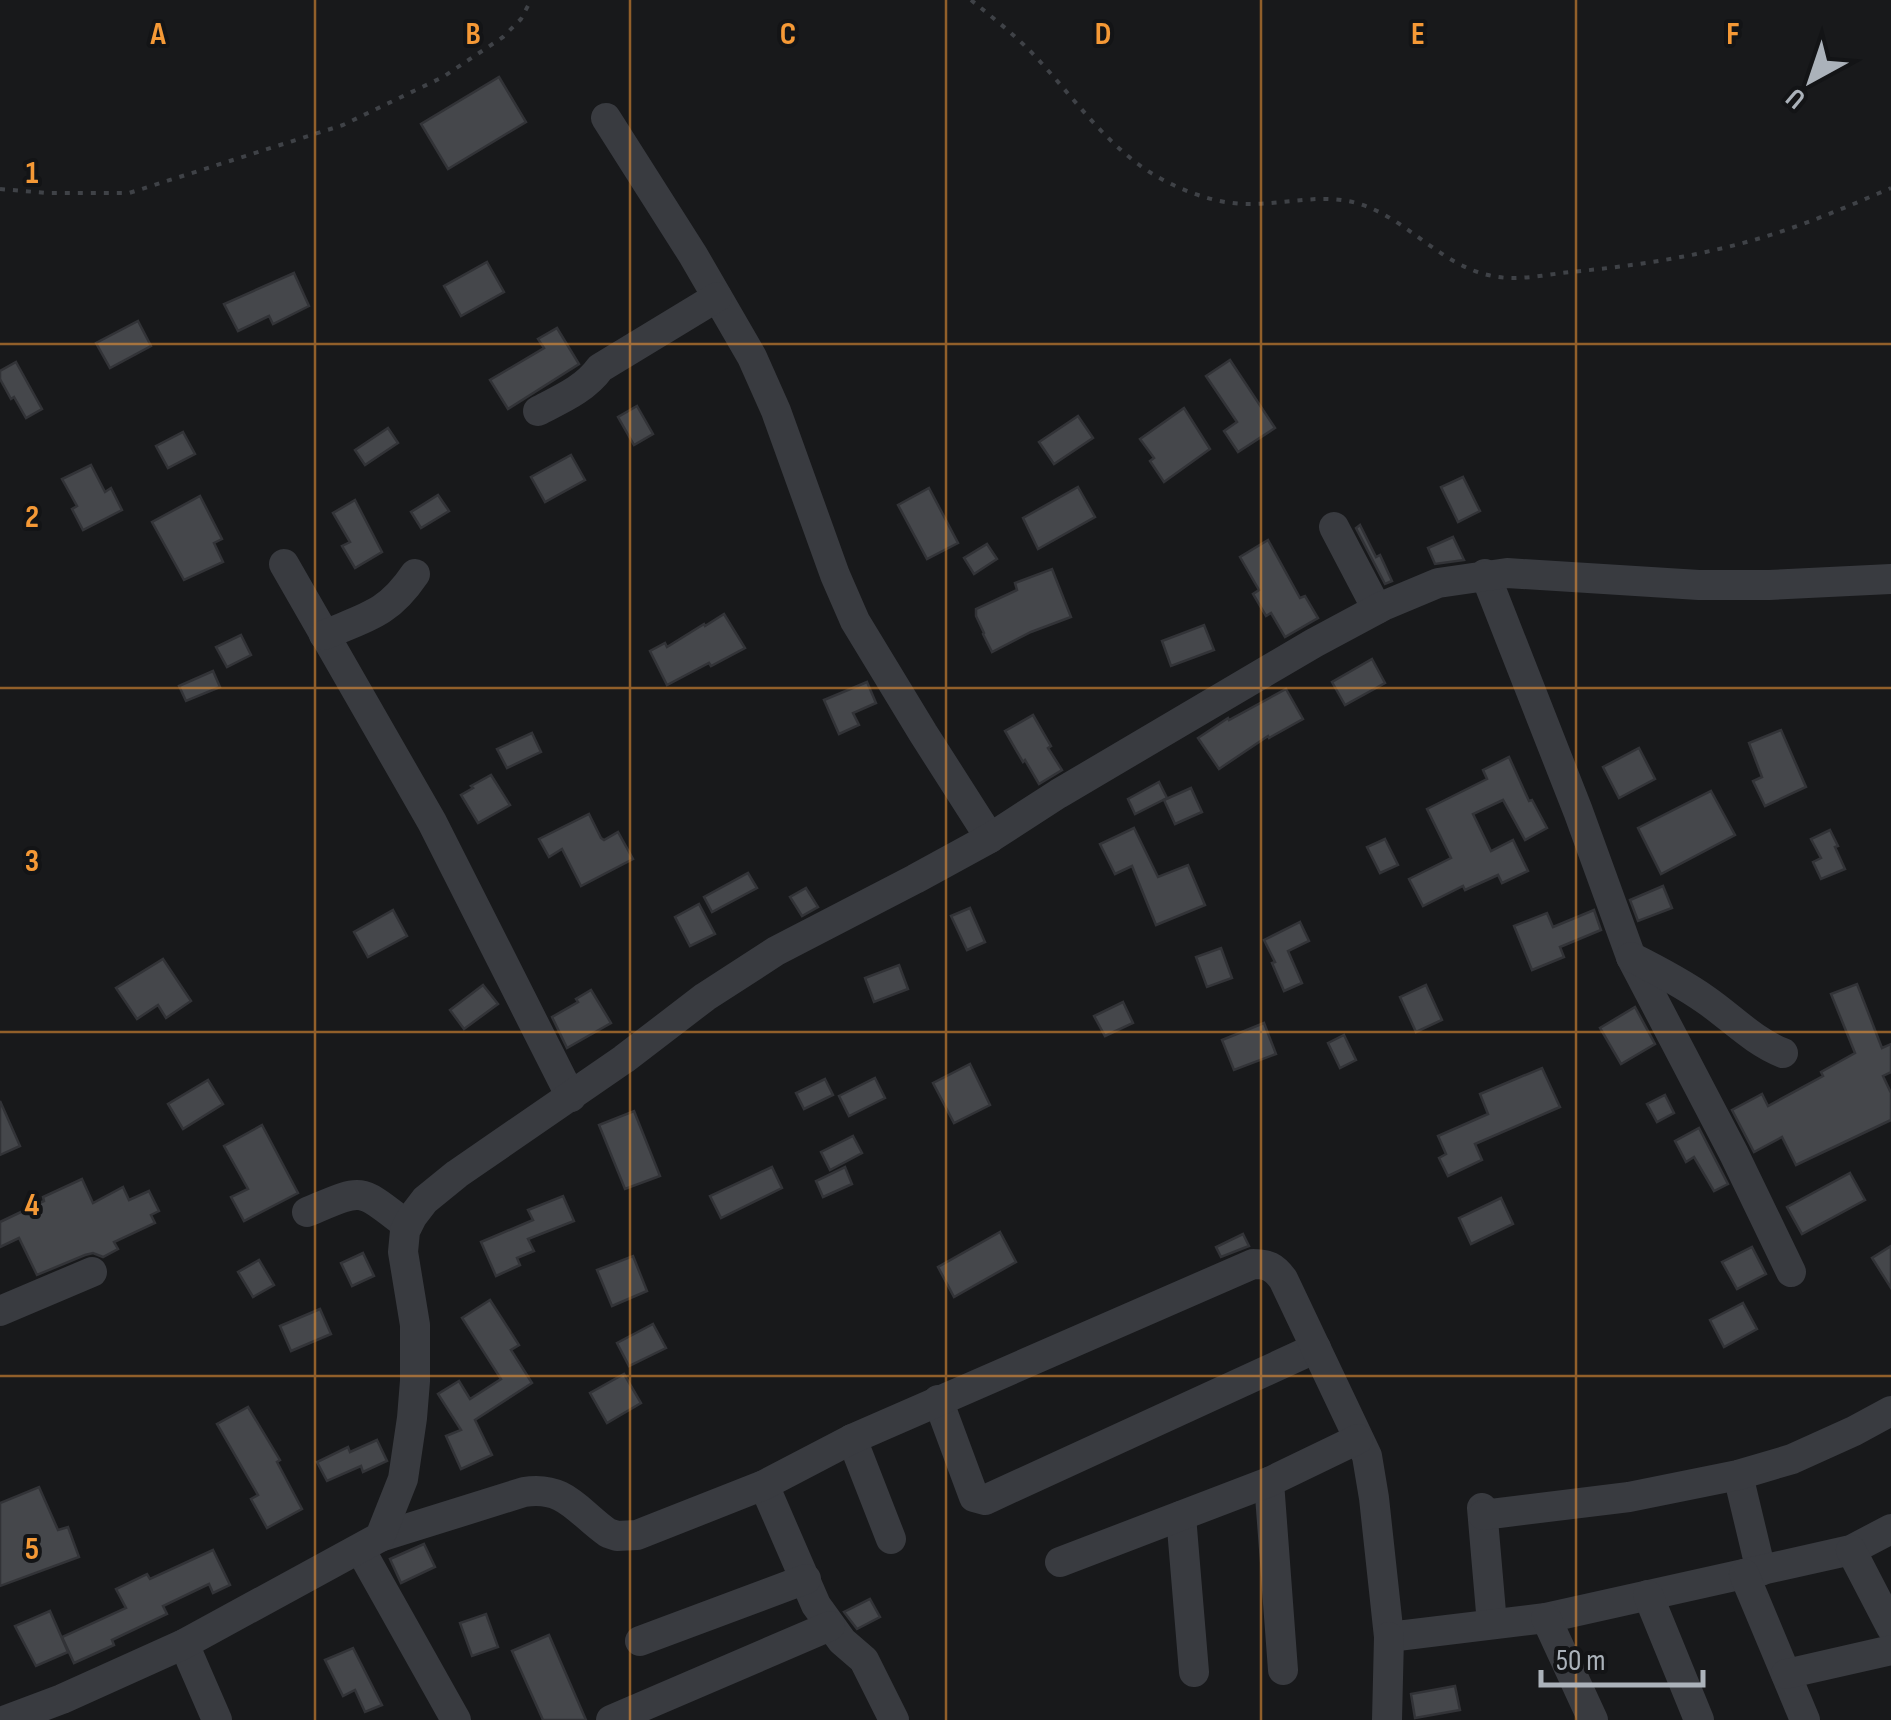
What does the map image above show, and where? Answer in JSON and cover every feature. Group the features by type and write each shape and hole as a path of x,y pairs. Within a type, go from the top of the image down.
{"street":[{"path":"606,118 752,357 855,621 990,838"},
{"path":"538,411 582,387 600,368 717,297"},
{"path":"1334,527 1377,609"},
{"path":"284,564 432,822 571,1096"},
{"path":"324,634 388,606 415,574"},
{"path":"1485,574 1578,811 1630,957 1791,1272"},
{"path":"370,1543 403,1479 412,1418 414,1325 403,1252 407,1224 424,1200 458,1174 705,997 776,951 990,838 1314,643 1377,609 1438,583 1485,574 1548,574 1699,585 1891,580"},
{"path":"1630,957 1674,979 1756,1040 1783,1053"},
{"path":"308,1212 351,1194 362,1194 407,1224"},
{"path":"6,1720 184,1644 370,1543 539,1490 563,1496 608,1533 637,1535 764,1486 852,1439 1253,1264 1267,1264 1283,1279 1367,1456 1389,1637 1388,1720"},
{"path":"0,1311 92,1272"},
{"path":"938,1400 974,1497 986,1500 1316,1348"},
{"path":"1492,1624 1482,1512 1629,1497 1738,1475 1805,1453 1891,1411"},
{"path":"852,1439 891,1539"},
{"path":"1060,1562 1269,1482 1358,1439"},
{"path":"1738,1475 1752,1572 1805,1720"},
{"path":"1269,1482 1283,1670"},
{"path":"764,1486 816,1605 830,1626 864,1660 894,1720"},
{"path":"1181,1516 1194,1672"},
{"path":"1389,1637 1546,1618 1851,1550 1891,1528"},
{"path":"370,1543 456,1720"},
{"path":"1851,1550 1891,1627"},
{"path":"640,1641 806,1579"},
{"path":"1648,1595 1699,1720"},
{"path":"1546,1618 1593,1720"},
{"path":"611,1720 830,1626"},
{"path":"184,1644 217,1720"},
{"path":"1786,1674 1891,1650"}],"path":[{"path":"0,189 129,193 342,125 443,77 503,37 531,0"},
{"path":"971,0 1030,51 1099,129 1138,164 1176,187 1246,204 1318,199 1368,206 1462,266 1486,275 1507,279 1607,269 1706,251 1764,237 1891,188"}],"building":[{"path":"499,77 526,122 448,169 421,124"},
{"path":"487,262 504,292 461,316 444,286"},
{"path":"294,273 309,306 273,324 269,316 238,331 224,304"},
{"path":"138,321 151,346 110,368 96,343"},
{"path":"557,328 579,364 508,409 490,380 544,348 538,339"},
{"path":"1230,360 1275,428 1238,452 1224,431 1237,422 1206,376"},
{"path":"16,362 42,409 26,418 0,379 0,371"},
{"path":"637,406 653,434 634,445 618,417"},
{"path":"1184,408 1210,449 1164,482 1140,439"},
{"path":"1078,416 1093,438 1054,464 1039,442"},
{"path":"388,428 398,443 365,465 355,450"},
{"path":"183,432 195,454 168,468 156,446"},
{"path":"571,455 585,480 545,502 531,477"},
{"path":"91,465 105,492 111,488 122,510 83,530 72,509 77,506 62,479"},
{"path":"1463,477 1480,511 1458,522 1441,487"},
{"path":"1078,487 1095,517 1038,549 1023,518"},
{"path":"929,488 958,543 927,559 898,505"},
{"path":"438,495 449,511 421,528 411,512"},
{"path":"200,496 222,539 214,543 223,562 184,580 152,522"},
{"path":"355,500 382,552 355,568 342,546 350,542 333,513"},
{"path":"1360,525 1392,581 1385,584 1356,528"},
{"path":"1453,537 1464,560 1435,564 1428,548"},
{"path":"1268,540 1300,598 1305,596 1318,618 1285,637 1271,613 1266,616 1253,594 1259,590 1240,557"},
{"path":"987,544 997,559 974,574 964,558"},
{"path":"1052,569 1071,617 992,652 976,609 1017,590 1015,583"},
{"path":"724,614 745,648 667,685 650,651 665,643 667,647"},
{"path":"1204,625 1214,650 1171,666 1162,641"},
{"path":"241,635 251,655 227,667 216,647"},
{"path":"1372,659 1385,683 1345,705 1332,682"},
{"path":"213,671 220,687 186,701 179,686"},
{"path":"867,682 876,703 853,713 859,725 839,734 824,700"},
{"path":"1286,689 1303,719 1268,736 1219,769 1198,738"},
{"path":"1033,715 1062,770 1039,784 1005,731"},
{"path":"1781,730 1806,787 1765,806 1753,781 1762,777 1749,743"},
{"path":"532,733 541,752 507,768 497,749"},
{"path":"1639,748 1655,779 1619,798 1603,767"},
{"path":"1509,757 1529,801 1532,800 1547,828 1525,840 1503,800 1473,814 1491,851 1513,840 1528,871 1502,883 1498,875 1465,890 1463,886 1423,906 1409,879 1451,858 1427,809 1487,779 1483,770"},
{"path":"491,775 510,805 478,823 461,795"},
{"path":"1159,782 1167,798 1135,814 1128,799"},
{"path":"1191,788 1202,812 1175,824 1164,800"},
{"path":"1711,791 1735,835 1661,874 1638,828"},
{"path":"589,814 601,838 618,832 633,859 581,886 562,849 549,857 539,839"},
{"path":"1134,828 1158,877 1188,865 1205,905 1156,925 1132,866 1115,874 1100,844"},
{"path":"1830,830 1845,869 1821,879 1813,862 1821,858 1811,839"},
{"path":"1385,839 1398,865 1380,873 1367,847"},
{"path":"748,873 757,888 712,912 704,897"},
{"path":"1663,886 1672,908 1638,921 1630,900"},
{"path":"806,888 818,907 802,916 790,897"},
{"path":"699,904 715,934 690,946 675,917"},
{"path":"970,908 985,942 967,950 951,916"},
{"path":"393,910 407,936 368,957 354,932"},
{"path":"1594,910 1601,930 1560,947 1564,957 1532,970 1514,926 1547,913 1553,927"},
{"path":"1300,922 1309,941 1288,951 1302,983 1284,991 1264,940"},
{"path":"1221,948 1232,978 1207,987 1196,957"},
{"path":"163,959 191,1001 166,1018 158,1005 137,1019 116,988"},
{"path":"899,965 908,989 874,1002 865,978"},
{"path":"1857,984 1882,1048 1891,1044 1891,1072 1883,1076 1891,1093 1891,1120 1796,1165 1782,1137 1754,1152 1732,1110 1762,1094 1768,1106 1855,1053 1831,994"},
{"path":"483,985 498,1004 464,1029 450,1010"},
{"path":"1426,985 1442,1020 1416,1032 1400,997"},
{"path":"591,990 611,1023 567,1048 552,1017"},
{"path":"1123,1002 1133,1023 1105,1036 1094,1016"},
{"path":"1635,1007 1655,1044 1621,1064 1600,1028"},
{"path":"1264,1023 1276,1054 1234,1070 1222,1040"},
{"path":"1344,1035 1356,1060 1340,1068 1328,1043"},
{"path":"970,1064 990,1105 954,1123 933,1083"},
{"path":"1542,1068 1560,1107 1475,1144 1482,1160 1448,1176 1439,1158 1446,1154 1438,1136 1488,1114 1480,1094"},
{"path":"875,1078 885,1098 849,1116 839,1096"},
{"path":"825,1079 833,1095 804,1109 796,1093"},
{"path":"208,1080 223,1104 183,1129 168,1104"},
{"path":"1665,1095 1674,1113 1657,1122 1647,1104"},
{"path":"0,1101 20,1146 0,1155"},
{"path":"634,1111 660,1176 625,1189 599,1125"},
{"path":"262,1125 298,1193 244,1221 231,1197 248,1189 224,1146"},
{"path":"1699,1128 1728,1184 1714,1191 1694,1157 1686,1162 1675,1141"},
{"path":"853,1136 862,1153 830,1170 821,1152"},
{"path":"772,1167 782,1188 721,1218 710,1196"},
{"path":"845,1167 852,1184 823,1197 816,1181"},
{"path":"1850,1173 1865,1200 1802,1234 1787,1207"},
{"path":"82,1179 93,1203 123,1187 129,1200 149,1191 159,1211 151,1215 155,1223 114,1242 118,1249 103,1257 85,1255 37,1275 19,1238 0,1247 0,1222"},
{"path":"563,1196 574,1221 528,1239 534,1251 517,1258 520,1265 496,1276 481,1242 533,1220 528,1210"},
{"path":"1501,1198 1513,1224 1471,1244 1459,1218"},
{"path":"1000,1232 1016,1262 954,1297 938,1267"},
{"path":"1243,1234 1249,1246 1221,1257 1216,1247"},
{"path":"1891,1246 1891,1288 1872,1258"},
{"path":"1752,1247 1766,1274 1737,1289 1722,1262"},
{"path":"363,1253 374,1276 352,1286 341,1263"},
{"path":"633,1256 647,1291 612,1306 597,1270"},
{"path":"259,1260 274,1285 253,1297 238,1272"},
{"path":"490,1300 519,1345 511,1350 532,1383 475,1420 492,1455 461,1469 446,1436 461,1430 438,1394 459,1381 470,1399 501,1379 462,1318"},
{"path":"1743,1303 1757,1329 1724,1347 1710,1320"},
{"path":"320,1309 331,1334 291,1351 280,1326"},
{"path":"653,1324 666,1348 629,1366 617,1343"},
{"path":"624,1374 641,1403 607,1423 590,1393"},
{"path":"248,1407 280,1460 277,1462 302,1509 267,1528 251,1499 258,1495 217,1424"},
{"path":"377,1440 387,1461 363,1472 361,1466 327,1481 317,1462 348,1447 350,1452"},
{"path":"39,1487 58,1530 68,1527 79,1557 0,1586 0,1503"},
{"path":"424,1544 435,1567 401,1583 390,1559"},
{"path":"213,1550 230,1585 213,1593 209,1584 163,1606 167,1614 74,1663 62,1637 126,1608 116,1589 147,1574 150,1579"},
{"path":"870,1599 880,1617 857,1629 844,1612"},
{"path":"50,1611 68,1652 36,1666 15,1626"},
{"path":"486,1614 498,1647 472,1656 460,1623"},
{"path":"549,1635 586,1720 543,1720 512,1651"},
{"path":"353,1648 382,1705 365,1712 355,1690 343,1696 325,1660"},
{"path":"1455,1686 1460,1710 1415,1718 1411,1694"}]}
